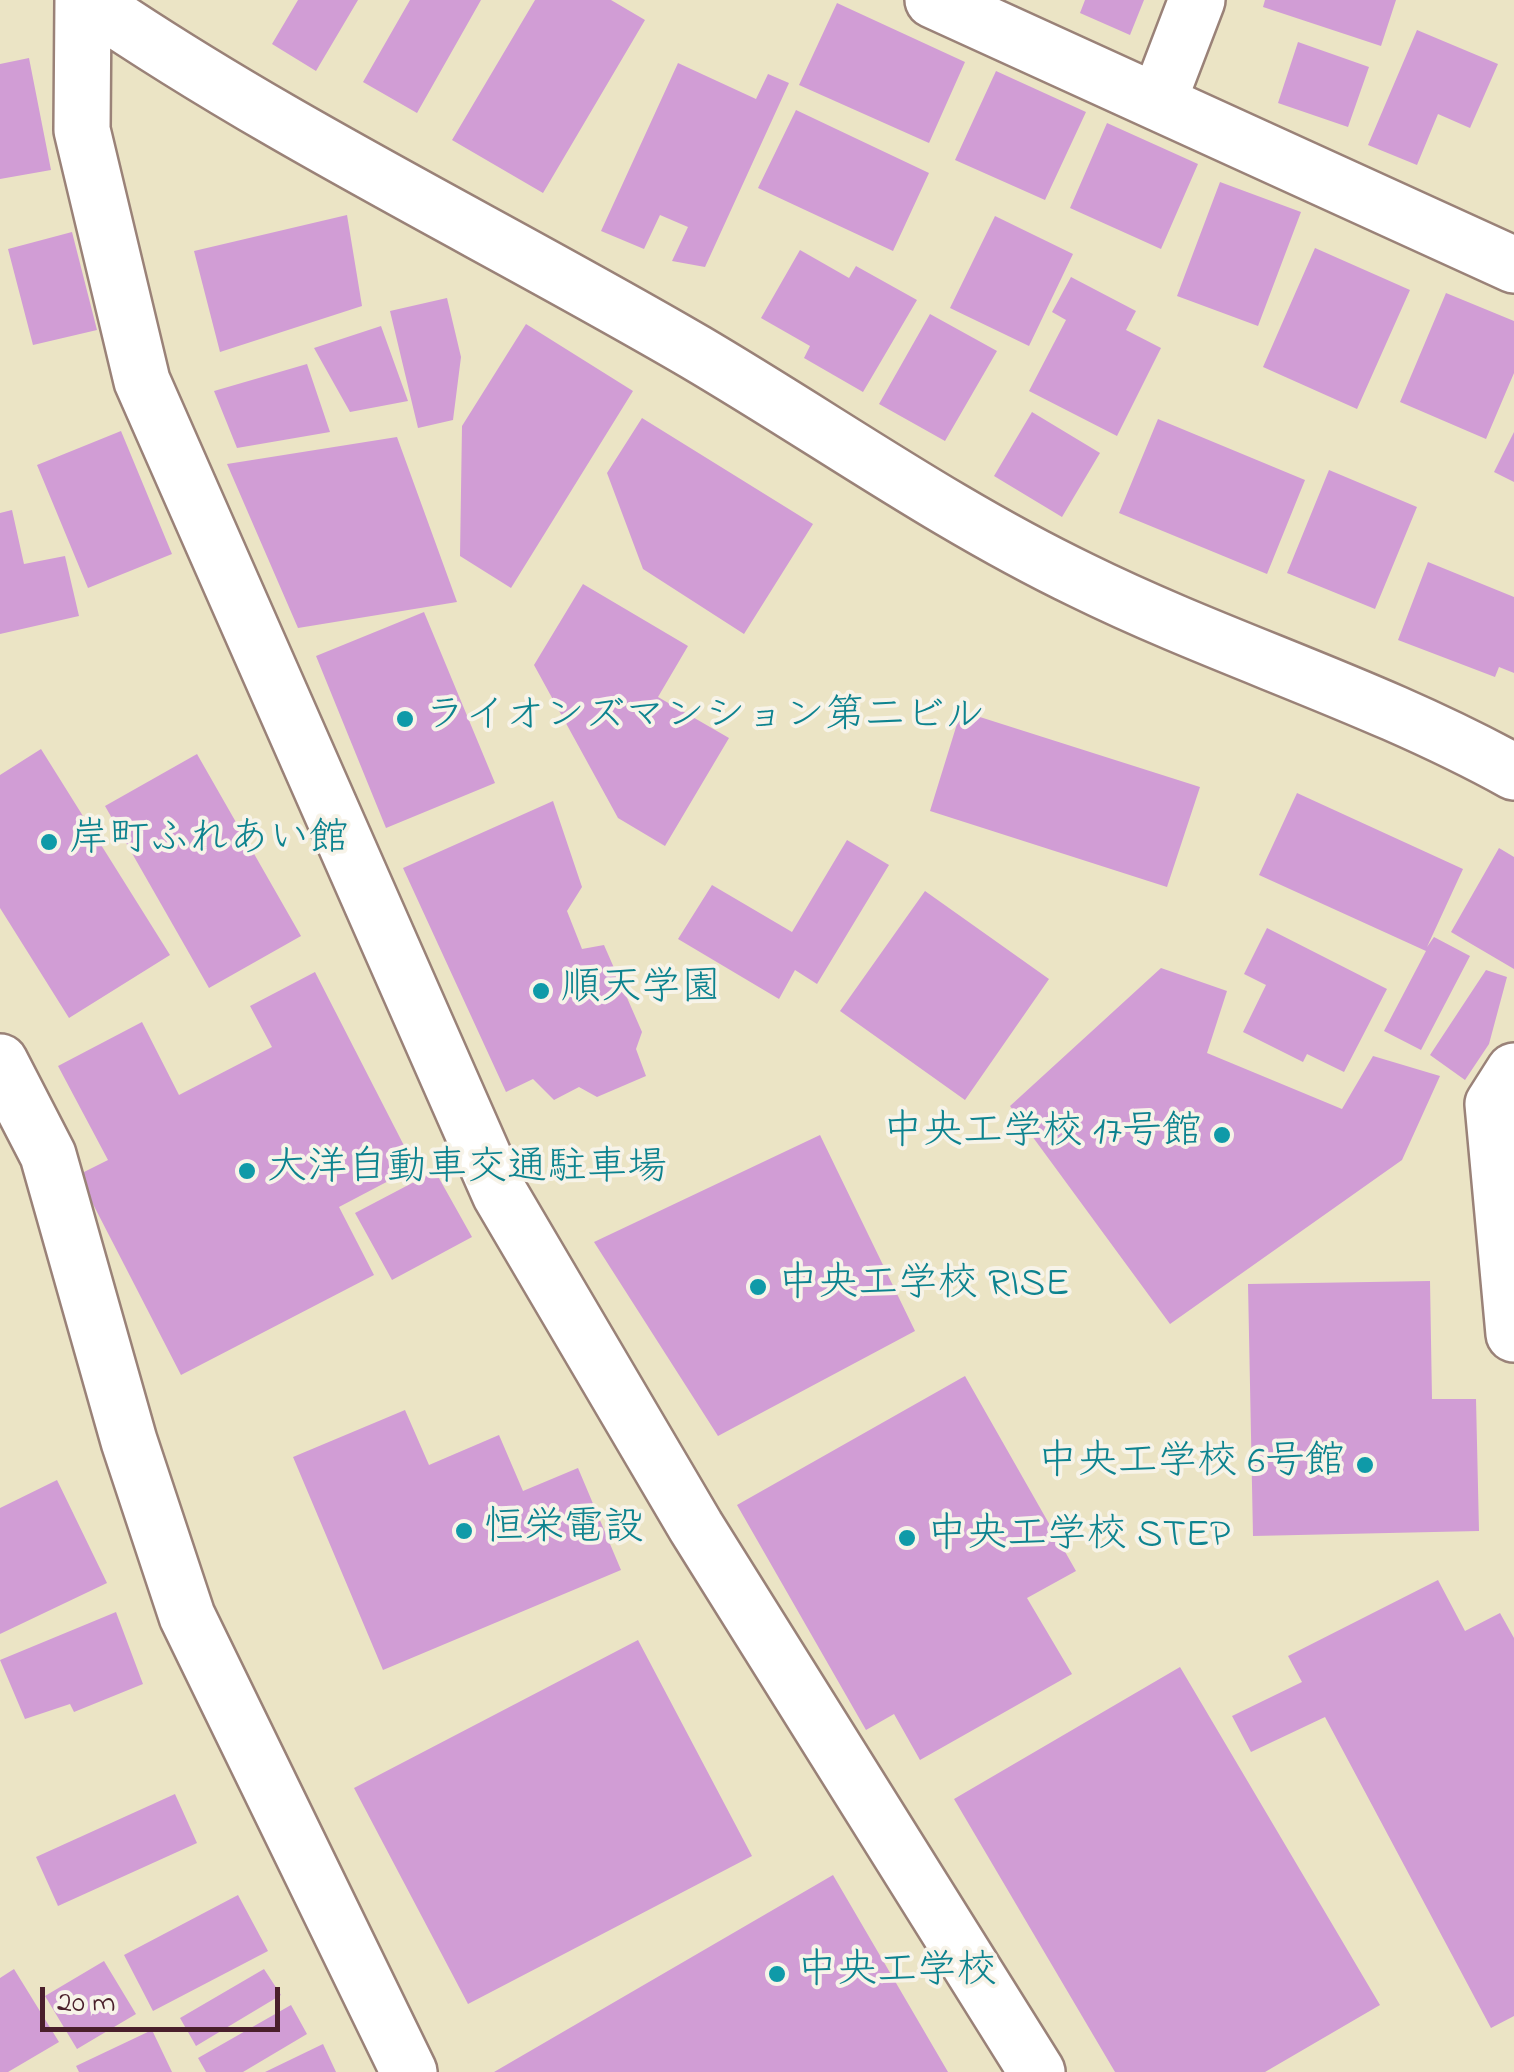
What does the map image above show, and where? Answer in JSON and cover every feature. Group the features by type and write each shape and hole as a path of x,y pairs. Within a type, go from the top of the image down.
{"street":[{"path":"85,0 172,58 695,352 981,528 1083,582 1439,730 1514,772"},
{"path":"85,0 82,130 142,382 500,1194 696,1526 1037,2072"},
{"path":"933,0 1514,265"},
{"path":"1158,102 1197,0"},
{"path":"0,1062 48,1155 135,1460 186,1616 409,2072"},
{"path":"1514,1072 1494,1104 1514,1334"}],"building":[{"path":"298,0 358,0 316,71 272,44"},
{"path":"410,0 481,0 417,113 363,82"},
{"path":"535,0 611,0 645,20 543,193 452,140"},
{"path":"1085,0 1144,0 1130,35 1080,13"},
{"path":"1265,0 1396,0 1381,46 1263,7"},
{"path":"837,3 965,62 929,143 799,85"},
{"path":"1417,30 1498,64 1470,128 1438,114 1417,165 1368,145"},
{"path":"1298,42 1369,67 1348,127 1278,103"},
{"path":"29,58 51,170 0,179 0,64"},
{"path":"678,63 756,99 768,74 789,83 705,267 672,261 688,227 660,215 644,249 601,231"},
{"path":"996,71 1086,112 1045,200 955,160"},
{"path":"796,110 929,173 893,251 758,188"},
{"path":"1107,123 1198,164 1161,249 1070,208"},
{"path":"1220,182 1301,212 1258,326 1177,296"},
{"path":"347,215 362,306 220,352 194,251"},
{"path":"995,216 1073,254 1029,346 950,308"},
{"path":"72,232 97,330 33,345 8,249"},
{"path":"1315,248 1410,290 1357,409 1263,367"},
{"path":"800,250 849,278 856,266 917,300 863,392 804,358 810,346 761,318"},
{"path":"1071,277 1136,311 1126,330 1161,348 1117,436 1029,391 1066,320 1052,312"},
{"path":"1446,293 1514,321 1514,373 1486,439 1400,402"},
{"path":"447,298 461,357 453,420 418,428 390,311"},
{"path":"930,314 997,351 945,441 879,404"},
{"path":"526,324 633,391 511,588 460,556 462,426"},
{"path":"381,326 408,401 350,412 314,348"},
{"path":"307,364 330,432 237,448 214,391"},
{"path":"1032,412 1100,453 1062,517 994,476"},
{"path":"642,418 813,524 744,634 643,569 607,473"},
{"path":"1158,419 1305,480 1267,574 1119,513"},
{"path":"121,431 172,554 88,588 37,465"},
{"path":"1514,432 1514,482 1494,472"},
{"path":"397,437 457,602 298,628 227,464"},
{"path":"1329,470 1417,507 1375,609 1287,573"},
{"path":"12,510 24,564 65,556 79,616 0,634 0,513"},
{"path":"1428,562 1514,597 1514,673 1499,667 1495,677 1398,640"},
{"path":"583,584 688,646 658,697 729,738 665,846 618,818 534,665"},
{"name":"ライオンズマンション第二ビル","path":"424,612 495,783 386,828 316,656"},
{"path":"961,711 1200,787 1167,887 930,811"},
{"name":"岸町ふれあい館","path":"41,749 170,955 69,1018 0,908 0,775"},
{"path":"197,754 301,936 209,988 105,806"},
{"path":"1297,793 1463,869 1427,947 1434,937 1470,956 1421,1050 1384,1031 1426,951 1259,875"},
{"name":"順天学園","path":"553,801 582,887 567,911 582,949 604,945 642,1032 636,1049 646,1076 597,1097 579,1087 554,1100 533,1079 506,1092 403,868"},
{"path":"847,840 889,865 817,984 795,970 779,999 678,939 712,885 792,932"},
{"path":"1499,848 1514,857 1514,969 1451,932"},
{"path":"925,891 1049,979 965,1100 840,1011"},
{"path":"1267,928 1387,989 1344,1072 1307,1054 1303,1062 1243,1032 1266,985 1244,974"},
{"name":"中央工学校 17号館","path":"1161,968 1227,991 1207,1053 1342,1109 1373,1056 1440,1076 1402,1160 1170,1324 1010,1106"},
{"path":"1486,970 1507,977 1489,1044 1465,1080 1430,1055"},
{"name":"大洋自動車交通駐車場","path":"315,972 415,1167 339,1207 374,1275 181,1375 78,1175 108,1160 58,1066 142,1022 179,1095 272,1047 250,1006"},
{"name":"中央工学校 RISE","path":"820,1135 915,1331 718,1436 594,1242"},
{"path":"435,1171 472,1237 392,1280 355,1213"},
{"name":"中央工学校 6号館","path":"1430,1281 1432,1399 1476,1399 1479,1531 1253,1536 1248,1284"},
{"name":"中央工学校 STEP","path":"965,1376 1076,1571 1027,1598 1072,1674 920,1760 894,1714 866,1730 737,1505"},
{"name":"恒栄電設","path":"405,1410 429,1465 499,1435 523,1491 578,1468 621,1570 383,1670 293,1457"},
{"path":"57,1480 107,1583 0,1634 0,1508"},
{"path":"1438,1580 1465,1631 1500,1613 1514,1638 1514,2016 1491,2028 1325,1717 1251,1752 1232,1716 1302,1682 1288,1656"},
{"path":"116,1612 143,1684 74,1712 70,1704 25,1719 0,1660"},
{"path":"638,1640 752,1856 468,2004 354,1788"},
{"path":"1180,1667 1380,2005 1265,2072 1115,2072 954,1799"},
{"path":"175,1794 197,1843 58,1906 36,1857"},
{"name":"中央工学校","path":"833,1875 948,2072 494,2072"},
{"path":"238,1895 268,1951 153,2011 124,1955"},
{"path":"104,1961 136,2014 77,2049 45,1996"},
{"path":"14,1969 59,2042 8,2072 0,2072 0,1978"},
{"path":"264,1969 281,1995 196,2046 180,2018"},
{"path":"291,2005 307,2034 243,2072 206,2072 198,2058"},
{"path":"152,2030 172,2072 79,2072 76,2066"},
{"path":"323,2044 336,2072 265,2072"}],"place":[{"name":"ライオンズマンション第二ビル","path":"405,719"},
{"name":"岸町ふれあい館","path":"49,842"},
{"name":"順天学園","path":"541,991"},
{"name":"中央工学校 17号館","path":"1222,1135"},
{"name":"大洋自動車交通駐車場","path":"247,1171"},
{"name":"中央工学校 RISE","path":"758,1287"},
{"name":"中央工学校 6号館","path":"1365,1465"},
{"name":"恒栄電設","path":"464,1531"},
{"name":"中央工学校 STEP","path":"907,1538"},
{"name":"中央工学校","path":"777,1974"}]}
